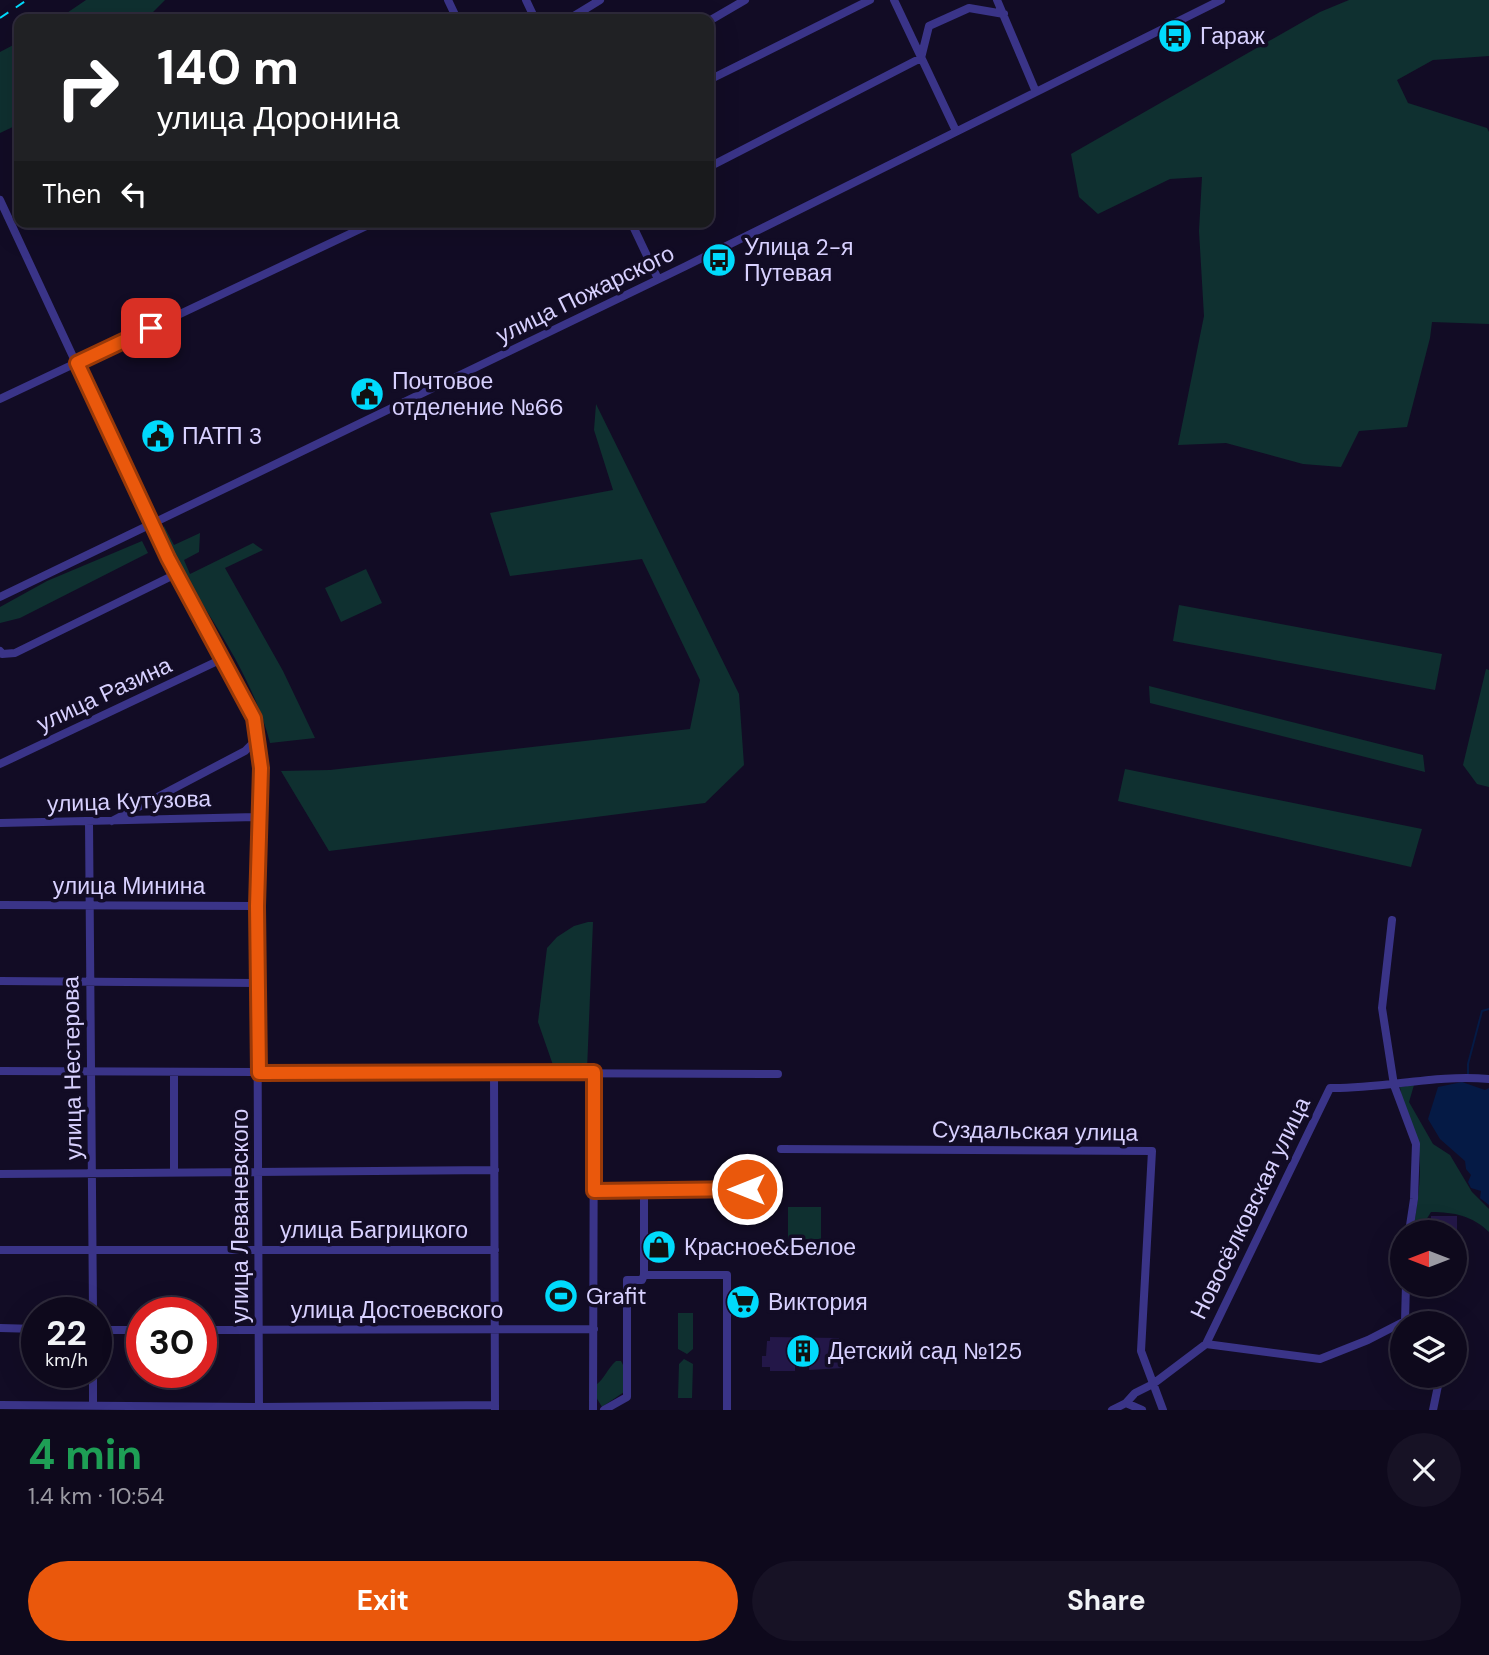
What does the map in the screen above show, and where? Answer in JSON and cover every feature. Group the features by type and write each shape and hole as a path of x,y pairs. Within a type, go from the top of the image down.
{"street":[{"path":"577,14 600,0"},
{"path":"714,18 745,0"},
{"path":"714,78 870,0"},
{"path":"894,0 956,131"},
{"path":"998,0 1036,92"},
{"name":"улица Пожарского","path":"0,597 658,279 1221,0"},
{"path":"714,164 920,58 929,26 969,8 1004,14"},
{"name":"улица Леваневского","path":"0,200 151,524 254,718 261,768 257,906 259,1409"},
{"path":"0,399 362,228"},
{"path":"634,228 658,279"},
{"path":"0,651 2,654 15,653 176,574"},
{"name":"улица Разина","path":"0,764 224,658"},
{"path":"109,822 245,751 258,738"},
{"name":"улица Кутузова","path":"0,823 260,817"},
{"name":"улица Нестерова","path":"89,822 93,1297"},
{"name":"улица Минина","path":"0,905 257,906"},
{"path":"1392,920 1382,1009 1394,1085 1416,1144 1411,1220"},
{"path":"0,981 258,984"},
{"path":"0,1071 778,1074"},
{"path":"174,1072 174,1172"},
{"path":"0,1405 93,1408 495,1408 494,1072"},
{"path":"593,1410 594,1072"},
{"path":"1394,1085 1468,1077 1489,1079"},
{"name":"Новосёлковская улица","path":"1112,1410 1126,1403 1135,1393 1153,1384 1206,1344 1330,1088 1394,1085"},
{"name":"Суздальская улица","path":"780,1149 1152,1151 1142,1351 1163,1410"},
{"path":"0,1174 495,1170"},
{"path":"604,1410 627,1397 627,1280 642,1280 644,1275 644,1189"},
{"path":"594,1191 747,1189"},
{"name":"улица Багрицкого","path":"0,1250 495,1250"},
{"path":"644,1275 727,1275 727,1410"},
{"path":"0,1328 21,1329"},
{"name":"улица Достоевского","path":"217,1330 594,1329"},
{"path":"1206,1344 1320,1359 1390,1330"},
{"path":"93,1388 93,1408"},
{"path":"1433,1410 1438,1388"},
{"path":"1126,1403 1142,1410"}],"green space":[{"path":"86,0 165,0 152,14 65,14"},
{"path":"1349,0 1489,0 1489,56 1433,60 1397,80 1408,103 1487,128 1489,132 1489,324 1432,322 1407,427 1359,431 1341,467 1303,464 1226,443 1178,445 1204,316 1199,231 1202,177 1170,179 1098,214 1079,197 1071,154 1320,12"},
{"path":"14,45 14,126 0,133 0,52"},
{"path":"596,404 739,694 744,765 705,803 329,851 281,771 330,770 690,729 700,680 642,559 510,576 490,513 613,490 594,430"},
{"path":"164,526 174,545 200,533 199,552 184,560 190,574 253,543 263,550 225,568 283,671 315,738 270,743 250,687 161,534"},
{"path":"142,541 148,553 20,618 0,623 0,607 47,581"},
{"path":"366,569 382,603 341,622 325,588"},
{"path":"1179,605 1442,654 1435,690 1173,641"},
{"path":"1486,669 1489,670 1489,787 1477,784 1463,765"},
{"path":"1149,686 1423,755 1425,772 1150,703"},
{"path":"1125,769 1422,829 1411,867 1118,801"},
{"path":"593,922 587,1070 554,1068 538,1022 547,948 557,937 574,926"},
{"path":"1414,1085 1409,1102 1433,1144 1450,1155 1472,1192 1489,1209 1489,1232 1476,1222 1448,1213 1431,1212 1426,1220 1415,1220 1419,1150 1400,1087"},
{"path":"788,1207 821,1207 821,1239 788,1239"},
{"path":"678,1313 693,1313 693,1349 687,1354 678,1349"},
{"path":"684,1359 693,1364 692,1398 678,1398 679,1364"},
{"path":"616,1361 621,1361 623,1365 624,1392 602,1407 596,1397 596,1385"}],"water":[{"path":"1462,1082 1485,1090 1489,1088 1489,1205 1480,1198 1481,1191 1471,1188 1468,1182 1471,1175 1466,1169 1465,1161 1440,1139 1428,1119 1438,1087"}],"building":[{"path":"1431,1216 1457,1216 1457,1220 1431,1220"},
{"name":"Виктория","path":"735,1294 751,1295 751,1309 735,1309"},
{"name":"Детский сад №125","path":"770,1337 839,1338 839,1356 843,1356 843,1368 809,1370 809,1360 795,1360 795,1371 770,1371 770,1367 762,1367 762,1356 766,1356 767,1341 770,1341"}],"waterway":[{"path":"1468,1076 1468,1064 1482,1011 1489,1009"}],"railway":[{"path":"0,18 27,0"}],"place":[{"name":"Гараж","path":"1175,36"},
{"name":"Улица 2-я Путевая","path":"719,260"},
{"name":"Почтовое отделение №66","path":"367,394"},
{"name":"ПАТП 3","path":"158,436"},
{"name":"Красное&Белое","path":"659,1247"},
{"name":"Grafit","path":"561,1296"},
{"name":"Виктория","path":"743,1302"},
{"name":"Детский сад №125","path":"803,1351"}],"route":[{"path":"151,328 77,363 151,524 254,718 261,768 257,906 259,1073 594,1072 594,1191 747,1189"}]}
